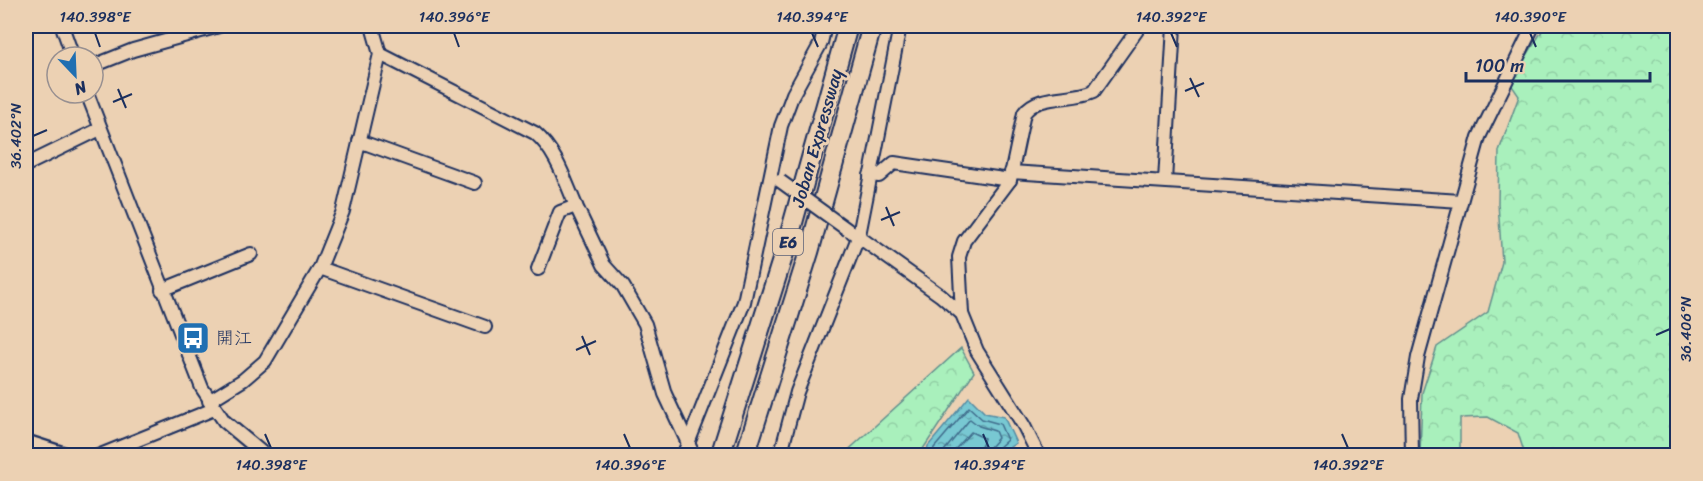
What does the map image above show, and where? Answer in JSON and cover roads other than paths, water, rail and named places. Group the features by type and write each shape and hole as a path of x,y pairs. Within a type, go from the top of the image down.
{"highway":[{"name":"Joban Expressway","path":"720,456 787,244 848,26"},
{"name":"Joban Expressway","path":"745,456 809,252 872,26"}],"main road":[{"path":"26,443 66,456"}],"street":[{"path":"62,26 69,45"},
{"path":"105,61 133,50 219,26"},
{"path":"98,456 211,405 265,360 320,268 343,211 380,54 372,26"},
{"path":"688,452 744,302 775,179 782,126 793,94 816,53 825,26"},
{"path":"780,456 797,392 853,232 870,175 900,26"},
{"path":"1039,456 1024,426 977,351 962,314 959,257 964,241 1011,176 1024,113 1029,105 1039,101 1084,96 1094,91 1140,26"},
{"path":"1165,181 1174,26"},
{"path":"1412,456 1411,399 1418,357 1479,137 1533,26"},
{"path":"380,54 536,133 545,142 556,160 604,265 632,299 645,324 665,394 688,452"},
{"path":"91,105 162,290 211,405 236,431 266,456"},
{"path":"26,165 100,129"},
{"path":"359,141 475,183"},
{"path":"870,175 879,176 894,163 1011,176 1165,181 1461,201"},
{"path":"775,179 853,232 962,314"},
{"path":"538,269 560,212 576,206"},
{"path":"162,290 251,254"},
{"path":"320,268 485,327"}],"water":[{"path":"969,397 985,413 1004,417 1016,443 998,455 926,455 928,446"}],"place":[{"name":"開江","path":"193,338"}]}
